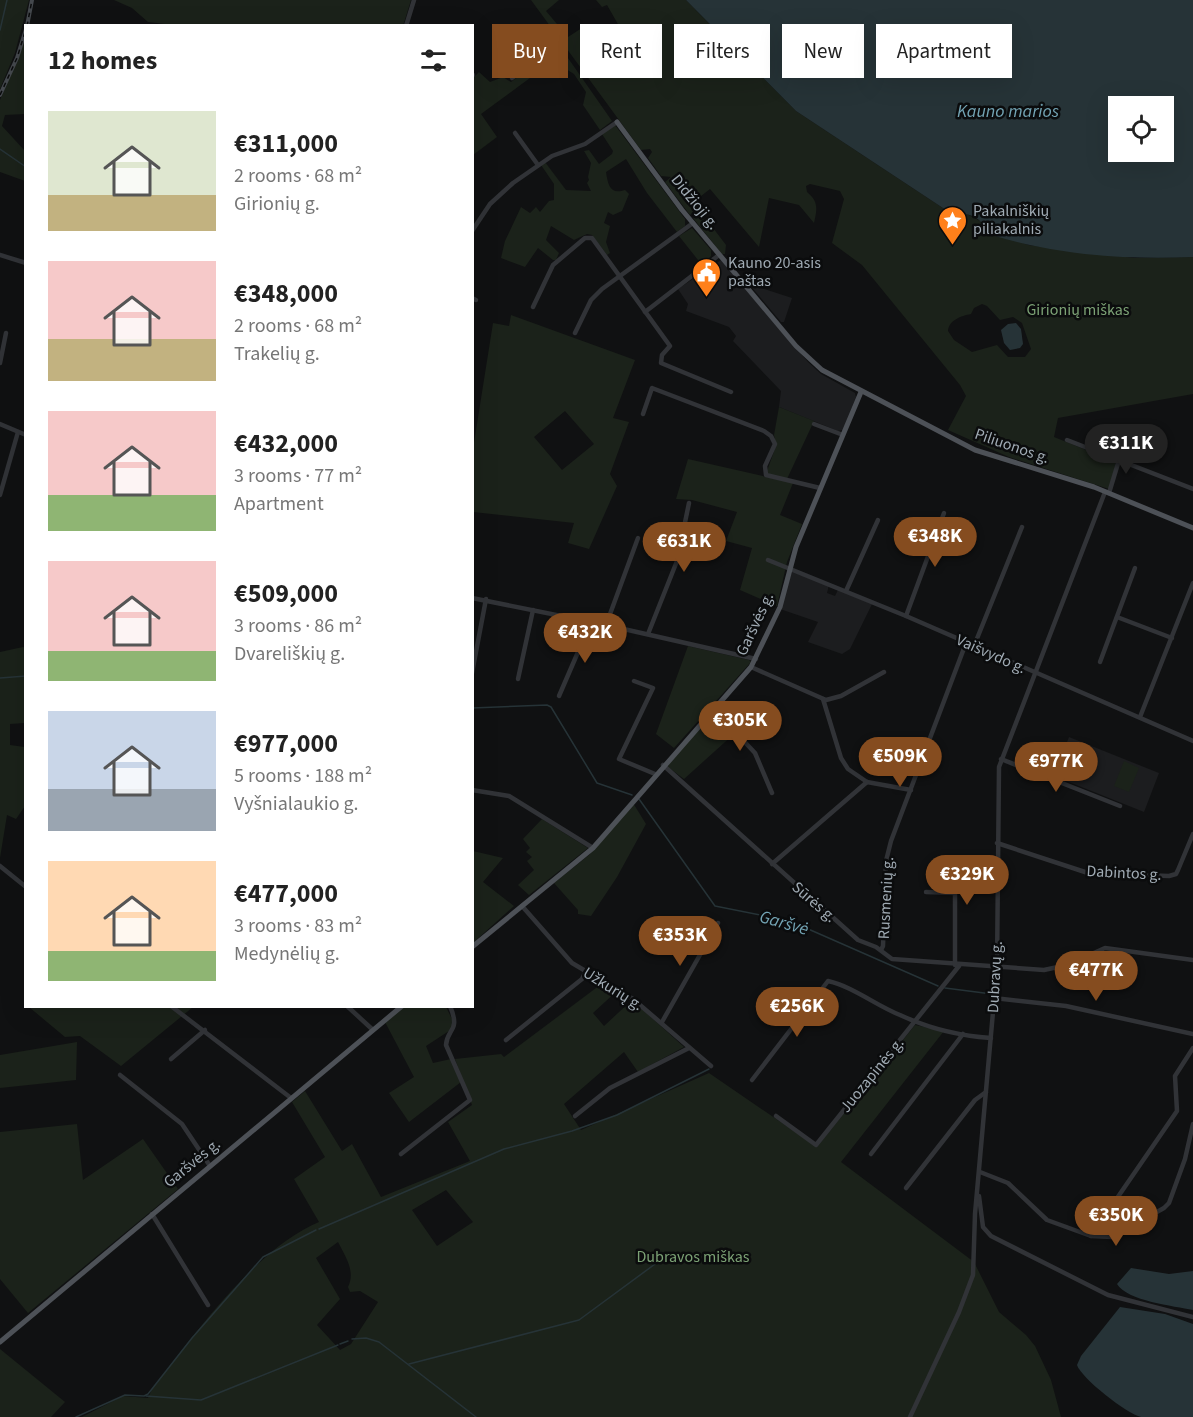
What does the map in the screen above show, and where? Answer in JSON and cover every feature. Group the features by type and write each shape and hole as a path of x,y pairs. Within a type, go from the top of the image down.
{"main road":[{"name":"Didžioji g.","path":"616,122 693,223 807,357 832,377 861,392"},
{"name":"Garšvės g.","path":"474,945 593,848 663,765 751,667 780,607 789,567 861,392"},
{"name":"Piliuonos g.","path":"861,392 975,450 1107,492 1193,528"},
{"name":"Garšvės g.","path":"0,1342 400,1008"}],"street":[{"path":"407,24 414,0"},
{"path":"474,228 498,196 538,165 552,156 585,144 616,122"},
{"path":"515,133 538,165"},
{"path":"575,333 591,300 620,275 693,223"},
{"path":"533,307 553,265 585,238 592,238 670,346 662,355 661,363 731,392"},
{"path":"0,255 24,261"},
{"path":"645,312 720,255"},
{"path":"0,363 6,333"},
{"path":"643,414 652,388 764,431 775,440 765,466 766,475 820,488"},
{"path":"0,424 24,434"},
{"path":"814,424 843,435"},
{"path":"0,495 18,432"},
{"path":"1067,440 1193,489"},
{"name":"Dubravų g.","path":"910,1417 959,1312 973,1275 975,1214 997,967 997,776 1001,759 1119,460"},
{"path":"648,634 676,561 689,502"},
{"path":"906,616 944,513"},
{"path":"846,591 878,520"},
{"path":"974,646 1022,526"},
{"path":"606,625 638,538"},
{"name":"Vaišvydo g.","path":"768,560 906,616 1193,741"},
{"path":"1100,662 1135,567"},
{"path":"1140,717 1193,583"},
{"path":"474,598 756,659"},
{"path":"474,662 486,599"},
{"path":"518,680 533,610"},
{"path":"1117,617 1172,638"},
{"path":"559,696 591,622"},
{"name":"Rusmenių g.","path":"881,950 886,861 891,841 966,643"},
{"path":"751,667 823,699 842,696 884,672"},
{"path":"634,681 653,688 619,759 656,774"},
{"path":"823,699 843,764 867,782 911,790"},
{"path":"714,709 755,753 772,793"},
{"path":"1001,759 1120,806"},
{"name":"Sūrės g.","path":"663,765 858,940 881,950 892,959 957,966 1053,970 1104,948 1193,960"},
{"path":"772,864 867,782"},
{"path":"474,790 509,796 593,848"},
{"name":"Dabintos g.","path":"997,843 1088,873 1169,876 1176,874 1193,834"},
{"path":"0,866 24,885"},
{"path":"926,892 955,893 957,966"},
{"name":"Užkurių g.","path":"522,906 572,963 614,986 662,1022 711,1066"},
{"path":"662,1022 718,923"},
{"name":"Juozapinės g.","path":"776,1116 816,1145 957,966"},
{"path":"506,1040 582,979 586,971"},
{"path":"752,1080 828,981 850,989 915,1022 963,1034 991,1038"},
{"path":"994,998 1066,1006 1193,1034"},
{"path":"174,1008 291,1098"},
{"path":"349,1008 374,1030"},
{"path":"401,1154 470,1100 446,1045 447,1038 453,1030 455,1018 451,1008"},
{"path":"171,1059 205,1030"},
{"path":"871,1154 963,1034"},
{"path":"575,1116 610,1088 689,1048"},
{"path":"1091,1236 1177,1111 1175,1076 1193,1048"},
{"path":"120,1075 182,1124 210,1166"},
{"path":"906,1188 975,1100 986,1092"},
{"path":"980,1172 1008,1183 1047,1221 1091,1236 1112,1237 1169,1203 1185,1159 1193,1124"},
{"path":"978,1190 983,1227 991,1236 1108,1295 1193,1317"},
{"path":"152,1214 208,1305"}],"shaded area":[{"path":"721,260 808,362 821,374 855,393 856,397 843,430 838,431 779,407 781,391 733,341 736,336 729,327 686,311 688,304 678,289"},
{"path":"749,284 792,298 784,322 781,322"},
{"path":"792,572 829,585 827,593 835,596 838,590 872,604 850,649 842,654 808,642 818,622 780,609"},
{"path":"1069,737 1159,773 1144,812 1054,776"}],"green space":[{"path":"0,0 29,0 15,53 0,89"},
{"path":"114,0 411,0 404,24 165,24 148,22 132,8"},
{"path":"531,0 559,0 546,11 557,24 549,24"},
{"name":"Girionių miškas","path":"596,0 686,0 710,24 674,24 674,78 763,78 796,111 949,212 967,214 980,221 985,228 1028,245 1134,258 1193,257 1193,394 1058,418 1054,437 1116,462 1109,489 1009,457 948,430 966,396 960,385 862,265 832,243 844,199 840,191 810,184 806,186 816,206 814,223 799,205 769,198 759,247 710,189 692,203 696,209 690,215 665,182 671,177 661,176 648,158 652,152 650,149 641,150 588,78 662,78 662,24 618,24 607,5 602,7","holes":["982,304 987,306 1000,320 1013,317 1022,323 1031,349 1025,357 1008,357 997,345 972,352 954,340 948,331 953,321 971,314 974,308"]},
{"path":"580,29 580,67 568,50 568,37"},
{"path":"24,41 24,114 5,115 2,126 24,150 24,181 0,172 0,100"},
{"path":"568,58 612,121 600,130 583,105 586,92 574,74 568,70"},
{"path":"479,72 490,82 500,78 511,82 516,78 530,78 481,114 497,137 474,154 474,77"},
{"path":"615,125 685,219 685,226 677,232 647,193 626,159 606,172 613,190 625,190 629,194 622,211 613,215 608,212 604,223 610,226 606,242 610,253 607,255 592,235 587,234 574,240 551,226 546,240 559,253 556,260 538,248 525,267 501,258 505,241 521,207 530,213 536,207 540,212 549,201 554,200 554,184 541,165 545,162 566,190 591,191 587,183 591,163 584,151 589,150 599,164 612,154 613,151 602,134"},
{"path":"701,210 706,216 703,219 708,225 710,224 726,245 725,254 722,254 693,218"},
{"path":"692,228 711,250 711,256 702,265 679,236"},
{"path":"511,315 635,360 613,418 629,422 610,474 617,486 589,549 568,543 574,523 474,512 474,443 493,323 509,326","holes":["565,411 594,444 562,470 534,437"]},
{"path":"779,407 814,421 787,479 769,475 767,471 776,446 774,435"},
{"path":"688,459 793,483 780,515 802,524 787,562 777,606 740,590 752,548 726,541 737,512 692,500 676,499"},
{"path":"688,646 751,662 674,748 656,734"},
{"path":"24,647 24,723 10,724 10,745 24,747 24,807 16,819 7,815 0,858 0,652"},
{"path":"714,712 735,733 684,779 668,767 669,762"},
{"path":"1124,761 1139,768 1129,792 1114,786"},
{"path":"633,803 646,824 617,877 591,916 578,914 578,910 554,883 589,855"},
{"path":"542,819 588,848 529,895 518,885 534,870 527,861 532,857 526,852 530,848 523,839"},
{"path":"474,851 503,858 483,882 514,906 474,942"},
{"name":"Dubravos miškas","path":"604,982 618,990 593,1013 604,1026 632,1000 684,1047 638,1072 624,1052 564,1104 581,1130 709,1073 817,1147 915,1025 944,1031 841,1162 974,1262 999,1312 1026,1335 1035,1346 1051,1380 1061,1417 82,1417 123,1396 148,1398 152,1389 206,1320 249,1272 295,1234 319,1222 294,1179 325,1157 292,1102 305,1091 342,1151 352,1144 381,1197 470,1161 448,1122 472,1105 455,1059 501,1054 504,1057","holes":["446,1190 473,1222 437,1246 412,1210","338,1242 350,1269 348,1287 350,1292 360,1291 378,1302 351,1344 340,1350 317,1325 340,1299 316,1258"]},
{"path":"30,1008 192,1008 121,1066 80,1036 65,1037"},
{"path":"402,1008 446,1008 452,1019 452,1029 426,1046 433,1063 451,1059 461,1082 409,1122 389,1093 414,1077 385,1022"},
{"path":"77,1042 76,1080 0,1088 0,1055"},
{"path":"77,1124 83,1180 143,1139 178,1189 28,1313 0,1279 0,1132"},
{"path":"0,1349 65,1402 51,1417 0,1417"}],"water":[{"name":"Kauno marios","path":"686,0 1193,0 1193,257 1118,257 1044,248 992,235 976,218 949,212 796,111 763,78 770,78 770,24 710,24"},
{"path":"1016,323 1021,329 1023,344 1020,348 1010,350 1004,343 1001,330 1008,324"},
{"path":"1131,1268 1169,1274 1193,1271 1193,1310 1140,1299 1122,1290 1117,1284"},
{"path":"1120,1307 1165,1314 1193,1324 1193,1417 1141,1417 1105,1395 1080,1371 1077,1365 1081,1356"}],"waterway":[{"name":"Garšvė","path":"0,30 7,0"},
{"name":"Garšvė","path":"0,149 24,166"},
{"name":"Garšvė","path":"0,678 24,676"},
{"name":"Garšvė","path":"474,708 547,705 551,707 597,783 632,795"},
{"name":"Garšvė","path":"639,799 715,906 790,921 938,986"},
{"name":"Garšvė","path":"945,988 992,994"},
{"path":"319,1229 504,1149 572,1131 617,1115 709,1069"},
{"path":"76,1417 125,1395 144,1396 148,1394 192,1338 263,1257 316,1230"},
{"path":"409,1364 579,1320 670,1253"},
{"path":"352,1339 366,1338 379,1342 476,1417"},
{"path":"340,1344 348,1341"},
{"path":"146,1396 201,1400 338,1345"}],"railway":[{"path":"27,24 32,0"},
{"path":"0,95 17,58 24,35"}],"place":[{"name":"Pakalniškių piliakalnis","path":"952,246"},
{"name":"Kauno 20-asis paštas","path":"707,298"}]}
